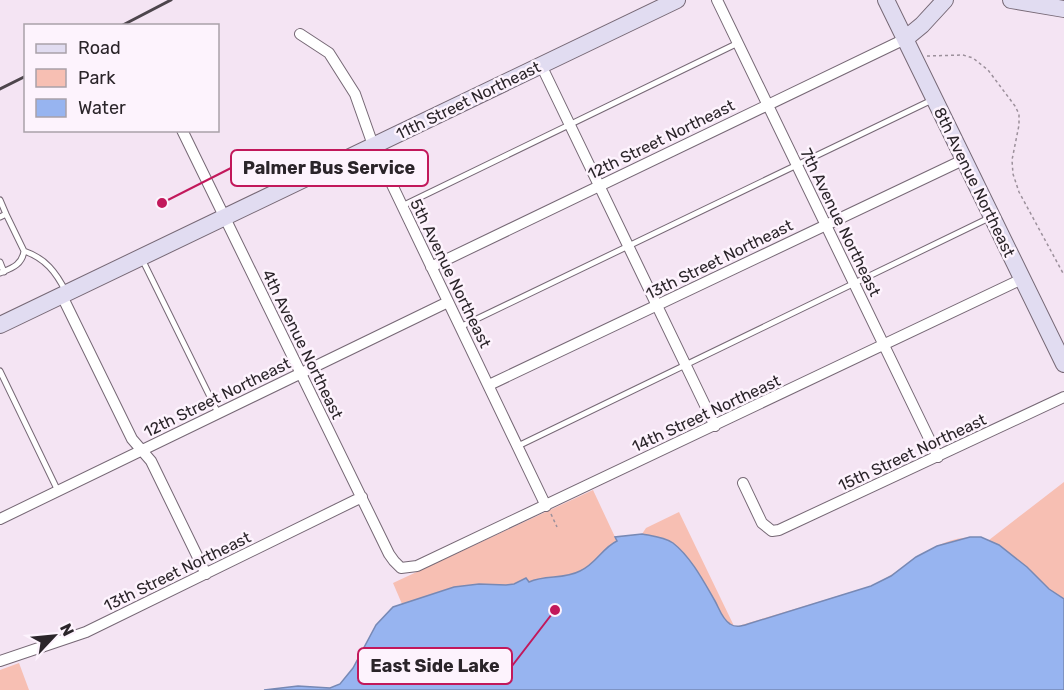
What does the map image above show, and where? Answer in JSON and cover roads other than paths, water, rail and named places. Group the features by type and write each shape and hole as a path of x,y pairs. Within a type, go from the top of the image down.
{"street":[{"name":"11th Street Northeast","path":"0,325 677,0"},
{"name":"7th Avenue Northeast","path":"717,0 938,457"},
{"name":"8th Avenue Northeast","path":"886,0 1064,364"},
{"path":"904,39 922,25 945,0"},
{"path":"1011,0 1064,9"},
{"path":"913,56 922,25"},
{"name":"5th Avenue Northeast","path":"300,34 329,53 355,94 373,145 546,506"},
{"name":"12th Street Northeast","path":"431,267 904,39"},
{"path":"541,65 715,426"},
{"name":"4th Avenue Northeast","path":"183,132 389,554 401,568"},
{"name":"13th Street Northeast","path":"489,386 963,160"},
{"name":"14th Street Northeast","path":"401,568 417,566 546,506 1022,279"},
{"path":"64,294 132,439 151,461 206,574"},
{"name":"12th Street Northeast","path":"0,519 448,302"},
{"name":"15th Street Northeast","path":"743,483 762,523 772,531 938,457 1064,397"},
{"name":"13th Street Northeast","path":"0,661 86,632 362,497"}],"lane":[{"path":"402,206 738,44"},
{"path":"460,327 933,99"},
{"path":"0,200 24,251 23,259 17,266 2,272 0,262"},
{"path":"0,217 6,214"},
{"path":"518,446 992,217"},
{"path":"24,251 48,263 59,277 64,294"},
{"path":"141,257 218,413"},
{"path":"0,370 58,491"}],"water":[{"path":"642,534 666,539 680,549 697,570 725,619 737,626 871,586 891,576 916,557 937,546 970,537 981,537 999,545 1027,567 1049,589 1064,599 1064,690 264,690 298,686 330,688 340,684 353,668 376,625 393,607 454,587 479,584 506,585 526,578 529,582 574,574 586,568 617,541 615,537"}],"railway":[{"path":"125,24 171,0"},
{"path":"0,89 24,77"}],"place":[{"name":"Palmer Bus Service","path":"162,203"},
{"name":"East Side Lake","path":"555,610"}]}
